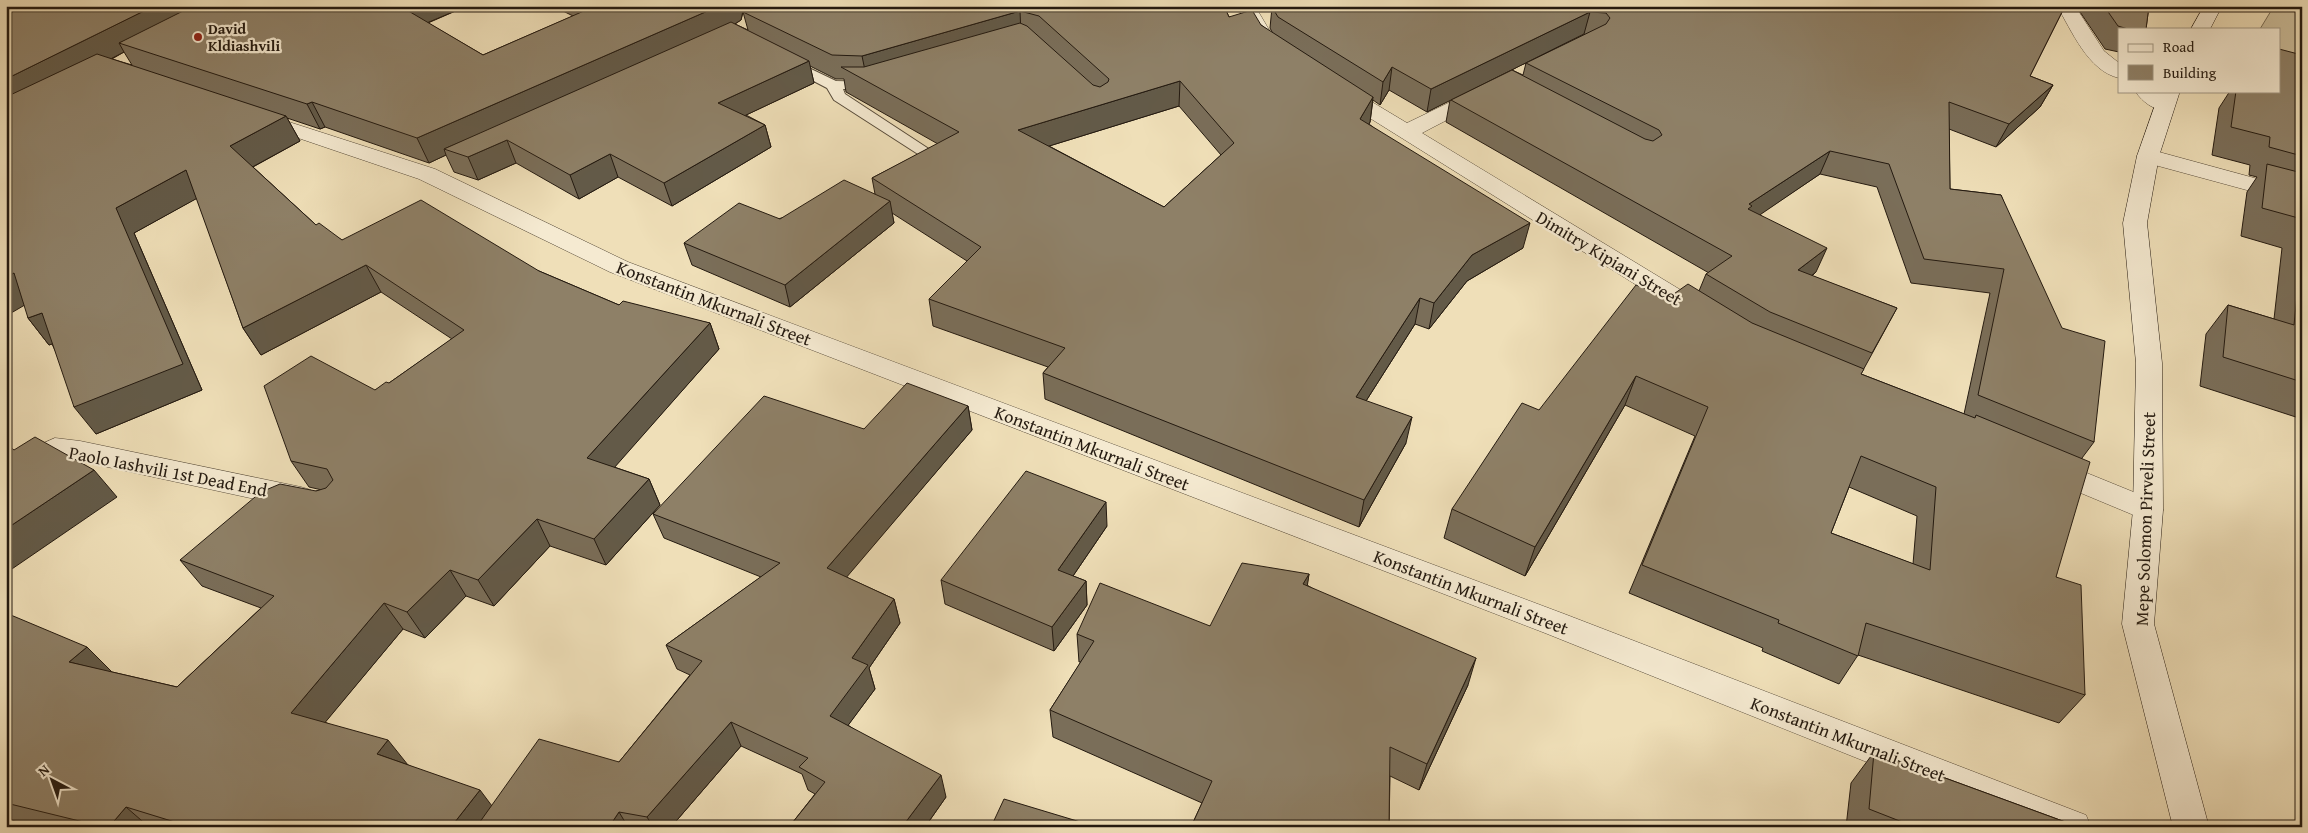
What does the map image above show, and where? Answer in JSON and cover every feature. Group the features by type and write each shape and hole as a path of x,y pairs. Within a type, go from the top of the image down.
{"street":[{"path":"1246,6 1267,44 1291,60"},
{"path":"2066,6 2097,55 2118,71"},
{"path":"2201,28 2213,6"},
{"name":"Dimitry Kipiani Street","path":"1324,80 1405,133 1724,328"},
{"path":"1405,133 1496,87"},
{"name":"Mepe Solomon Pirveli Street","path":"2159,96 2135,223 2149,363 2148,510 2138,624 2191,827"},
{"name":"Konstantin Mkurnali Street","path":"232,109 427,174 618,267 1556,624 2074,827"},
{"path":"2148,156 2302,198"},
{"path":"427,174 454,161"},
{"name":"Paolo Iashvili 1st Dead End","path":"6,474 24,462 56,448 80,451 325,503"},
{"path":"2030,461 2148,510"}],"lane":[{"path":"776,56 833,85 868,86 886,80"},
{"path":"833,85 839,97 927,153"}],"shaded area":[{"path":"2274,6 2302,6 2302,62 2280,55 2280,28 2261,28"}],"building":[{"path":"6,6 154,6 6,79"},
{"path":"193,6 400,6 483,55 592,6 719,6 417,138 312,102 307,104 119,43"},
{"path":"750,6 1224,6 1229,17 1252,10 1261,25 1373,97 1360,119 1530,223 1472,255 1434,303 1420,298 1356,397 1412,417 1364,500 1043,373 1065,348 929,299 981,247 872,178 959,132 841,67 864,67 1020,23 1027,26 1093,85 1100,87 1108,82 1109,79 1039,16 1020,11 862,56 832,55 743,12","holes":["1180,81 1234,143 1164,207 1018,130"]},
{"path":"2065,6 2030,76 2053,85 2009,124 1949,102 1950,189 2001,195 2062,328 2105,341 2094,442 1978,395 2004,269 1924,259 1889,164 1830,151 1749,204 1752,206 1748,209 1827,248 1798,270 1897,308 1872,353 1770,312 1706,274 1732,256 1451,100 1512,70 1645,139 1653,141 1662,135 1659,130 1526,63 1606,24 1610,18 1606,13 1590,12 1431,89 1392,67 1383,82 1278,17 1272,7"},
{"path":"2104,6 2149,6 2146,28 2125,28 2118,26"},
{"path":"731,22 809,61 718,103 765,125 664,183 610,154 570,175 507,140 468,157 444,149"},
{"path":"2280,49 2302,55 2302,156 2269,147 2270,137 2231,127 2236,92 2280,92"},
{"path":"97,54 286,116 230,146 316,225 319,223 342,240 421,200 539,271 619,305 623,301 710,323 587,458 649,479 594,539 537,519 478,580 450,570 407,612 384,603 291,713 388,740 377,754 480,790 451,827 191,827 126,807 109,827 104,827 6,803 6,613 87,647 69,662 177,687 274,596 180,560 261,492 280,484 316,491 326,488 333,480 327,469 291,461 264,386 311,356 375,390 386,382 389,383 464,330 366,265 243,328 186,170 116,208 183,364 74,407 42,313 28,318 14,273 6,277 6,97"},
{"path":"2267,164 2302,173 2302,219 2262,208"},
{"path":"844,180 890,201 785,285 684,243 739,203 780,219"},
{"path":"2302,246 2302,382 2223,357 2228,305 2294,325"},
{"path":"1688,284 1752,323 1864,369 1861,374 1975,418 1976,415 2090,462 2056,577 2081,585 2085,695 1866,623 1858,656 1778,623 1779,620 1642,565 1708,407 1636,376 1535,547 1452,509 1522,403 1539,410 1636,285 1668,298","holes":["1861,456 1936,487 1930,570 1831,533"]},
{"path":"907,383 968,406 827,568 894,599 852,658 868,665 830,716 941,775 902,827 789,827 825,782 799,767 808,758 731,722 647,817 619,812 609,827 477,826 539,739 619,762 702,661 666,645 780,563 653,514 764,396 864,429"},
{"path":"35,437 94,470 6,529 6,447 9,446 14,450"},
{"path":"1026,471 1106,502 1058,570 1086,581 1052,627 941,580"},
{"path":"1242,563 1309,574 1303,584 1476,658 1427,764 1390,747 1389,827 1191,827 1212,781 1050,710 1094,641 1077,634 1100,583 1210,626"},
{"path":"1874,752 2079,827 1915,827 1869,809"},
{"path":"1004,799 1097,827 991,827"}],"place":[{"name":"David Kldiashvili","path":"198,37"}]}
